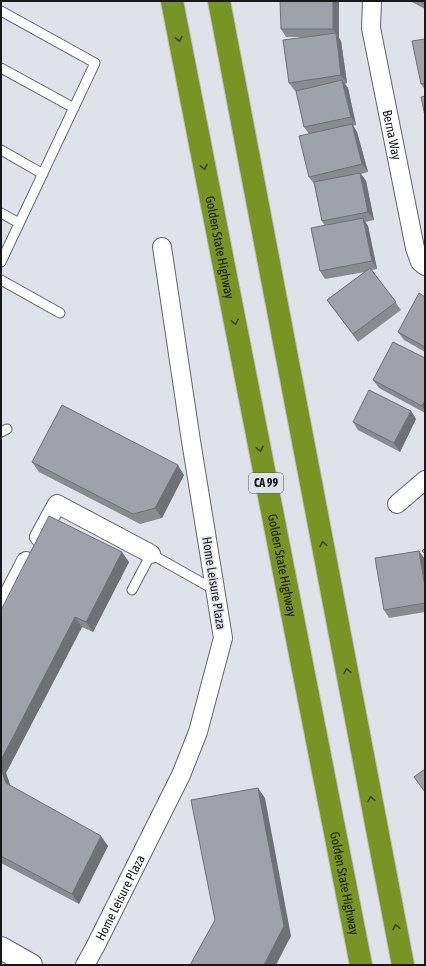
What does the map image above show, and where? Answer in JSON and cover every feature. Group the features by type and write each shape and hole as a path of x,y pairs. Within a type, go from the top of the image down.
{"highway":[{"name":"Golden State Highway","path":"172,1 361,965"},
{"path":"219,1 403,965"}],"street":[{"name":"Berna Way","path":"372,1 371,28 407,210 415,248 420,262 425,266"},
{"name":"Home Leisure Plaza","path":"85,965 178,781 198,732 223,638 162,246"},
{"path":"397,504 425,480"},
{"path":"1,609 57,504 151,554"},
{"path":"1,948 31,965"}],"lane":[{"path":"1,11 95,63 1,261"},
{"path":"1,68 74,108"},
{"path":"1,150 43,174"},
{"path":"1,213 19,223"},
{"path":"1,280 60,313"},
{"path":"132,590 151,554 216,590"}],"building":[{"path":"280,1 333,1 333,29 281,29"},
{"path":"336,33 341,75 289,83 283,40"},
{"path":"425,39 425,83 421,84 412,41"},
{"path":"342,80 351,117 304,127 296,91"},
{"path":"425,96 425,116 421,97"},
{"path":"352,124 362,164 309,177 299,136"},
{"path":"360,173 368,212 322,221 314,182"},
{"path":"363,218 372,261 320,271 311,228"},
{"path":"370,268 396,302 353,334 327,300"},
{"path":"419,293 425,297 425,347 398,332"},
{"path":"393,342 425,358 425,400 422,406 373,380"},
{"path":"369,390 411,411 394,443 353,422"},
{"path":"62,405 178,465 155,508 133,514 32,462"},
{"path":"49,516 122,552 86,622 75,617 1,760 1,610"},
{"path":"419,551 425,587 425,603 384,610 375,558"},
{"path":"1,769 6,783 101,836 72,894 1,856"},
{"path":"425,769 425,792 414,777"},
{"path":"258,788 284,926 264,965 190,965 215,920 191,800"}]}
